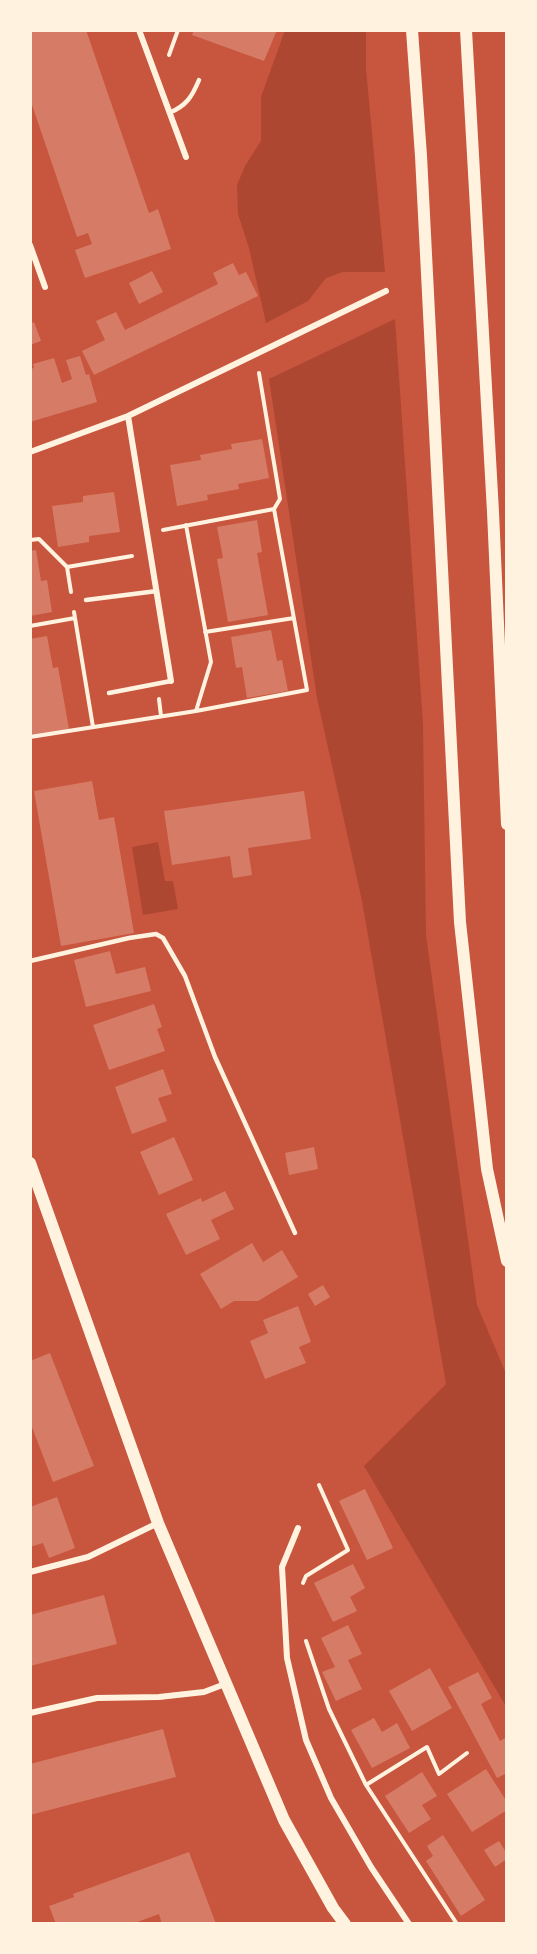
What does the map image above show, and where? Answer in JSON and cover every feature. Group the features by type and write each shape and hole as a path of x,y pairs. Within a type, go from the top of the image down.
{"main road":[{"path":"412,30 421,156 460,922 487,1169 507,1261"},
{"path":"466,30 493,512 507,824"},
{"path":"30,1162 158,1523 284,1820 333,1908 345,1924"}],"street":[{"path":"139,30 186,157"},
{"path":"30,245 45,287"},
{"path":"30,452 128,416 386,291"},
{"path":"128,416 171,681"},
{"path":"30,1572 88,1557 158,1523"},
{"path":"298,1527 282,1567 287,1658 306,1740 331,1798 371,1867 410,1924"},
{"path":"30,1713 97,1698 204,1692 225,1684"}],"lane":[{"path":"169,113 182,108 192,97 200,80"},
{"path":"86,600 157,591"},
{"path":"109,693 171,681"},
{"path":"30,961 129,938 156,934 163,938 185,976 215,1057 296,1233"}],"path":[{"path":"30,737 196,711 308,690 274,509 280,499 256,354"},
{"path":"147,532 274,509"},
{"path":"186,525 211,662 196,711"},
{"path":"30,540 39,539 67,567"},
{"path":"30,626 75,618"},
{"path":"205,632 294,618"},
{"path":"301,1585 306,1576 348,1550 318,1485"},
{"path":"304,1637 329,1709 366,1785 457,1924"},
{"path":"366,1785 427,1747 439,1774 467,1753"}],"shaded area":[{"path":"285,30 366,30 366,69 385,272 343,272 326,278 308,301 266,323 249,248 238,214 237,185 245,166 261,141 261,97"},
{"path":"395,319 423,724 426,935 477,1305 507,1376 507,1708 364,1466 446,1384 362,901 317,698 269,379"},
{"path":"158,842 165,881 173,881 178,909 143,915 132,847"}],"building":[{"path":"30,30 86,30 149,213 158,209 171,249 85,278 75,250 92,244 88,233 77,237 30,99"},
{"path":"194,30 277,30 264,61 192,35"},
{"path":"233,263 239,275 246,272 258,296 94,375 82,351 105,340 96,321 116,312 125,330 218,284 213,273"},
{"path":"152,271 163,292 139,304 129,283"},
{"path":"34,322 41,341 30,345 30,324"},
{"path":"80,356 86,375 89,374 97,402 30,422 30,369 34,368 33,364 54,358 62,383 72,379 66,360"},
{"path":"262,439 269,478 238,484 239,489 207,495 208,500 177,506 170,465 201,460 200,455 232,449 231,444"},
{"path":"114,492 120,532 89,536 89,542 58,547 52,506 83,502 83,496"},
{"path":"257,520 262,552 257,553 268,615 228,622 217,559 223,558 217,527"},
{"path":"36,550 41,581 47,580 52,612 30,616 30,551"},
{"path":"271,630 277,661 282,660 288,691 247,698 242,667 236,668 231,637"},
{"path":"47,636 53,668 58,667 69,729 30,736 30,639"},
{"path":"92,781 99,820 114,817 134,933 61,946 34,791"},
{"path":"304,791 311,839 248,848 252,875 233,878 230,856 172,865 164,811"},
{"path":"110,951 116,974 145,967 151,991 86,1007 74,960"},
{"path":"154,1004 162,1027 157,1029 165,1051 109,1070 93,1025"},
{"path":"163,1069 172,1094 158,1098 167,1121 132,1134 115,1087"},
{"path":"174,1137 193,1180 159,1195 140,1152"},
{"path":"314,1147 318,1169 289,1175 285,1153"},
{"path":"225,1191 234,1209 211,1220 220,1239 186,1255 166,1214 201,1198 202,1202"},
{"path":"252,1243 263,1262 282,1250 298,1277 258,1301 234,1301 221,1309 200,1274"},
{"path":"323,1285 330,1297 315,1306 308,1294"},
{"path":"298,1306 311,1342 299,1347 306,1363 265,1379 250,1341 268,1333 263,1320"},
{"path":"50,1353 94,1466 53,1482 30,1422 30,1361"},
{"path":"365,1489 393,1548 367,1560 339,1501"},
{"path":"57,1497 75,1548 49,1558 43,1543 30,1547 30,1507"},
{"path":"353,1564 365,1588 350,1597 357,1611 333,1622 314,1583"},
{"path":"104,1595 117,1644 30,1666 30,1615"},
{"path":"348,1625 362,1654 348,1660 362,1689 336,1701 322,1672 335,1667 321,1638"},
{"path":"430,1668 452,1708 412,1731 389,1691"},
{"path":"478,1672 492,1698 481,1704 500,1741 507,1737 507,1773 497,1778 448,1687"},
{"path":"374,1718 382,1732 397,1723 410,1748 372,1768 351,1730"},
{"path":"163,1729 176,1777 30,1815 30,1764"},
{"path":"486,1769 507,1802 507,1810 472,1832 447,1794"},
{"path":"422,1772 437,1796 422,1805 431,1819 409,1833 385,1796"},
{"path":"443,1835 485,1900 461,1916 426,1861 433,1856 427,1846"},
{"path":"499,1841 507,1854 507,1859 495,1867 484,1850"},
{"path":"189,1852 216,1924 162,1924 159,1914 132,1924 56,1924 49,1906 74,1897 73,1894"}]}
